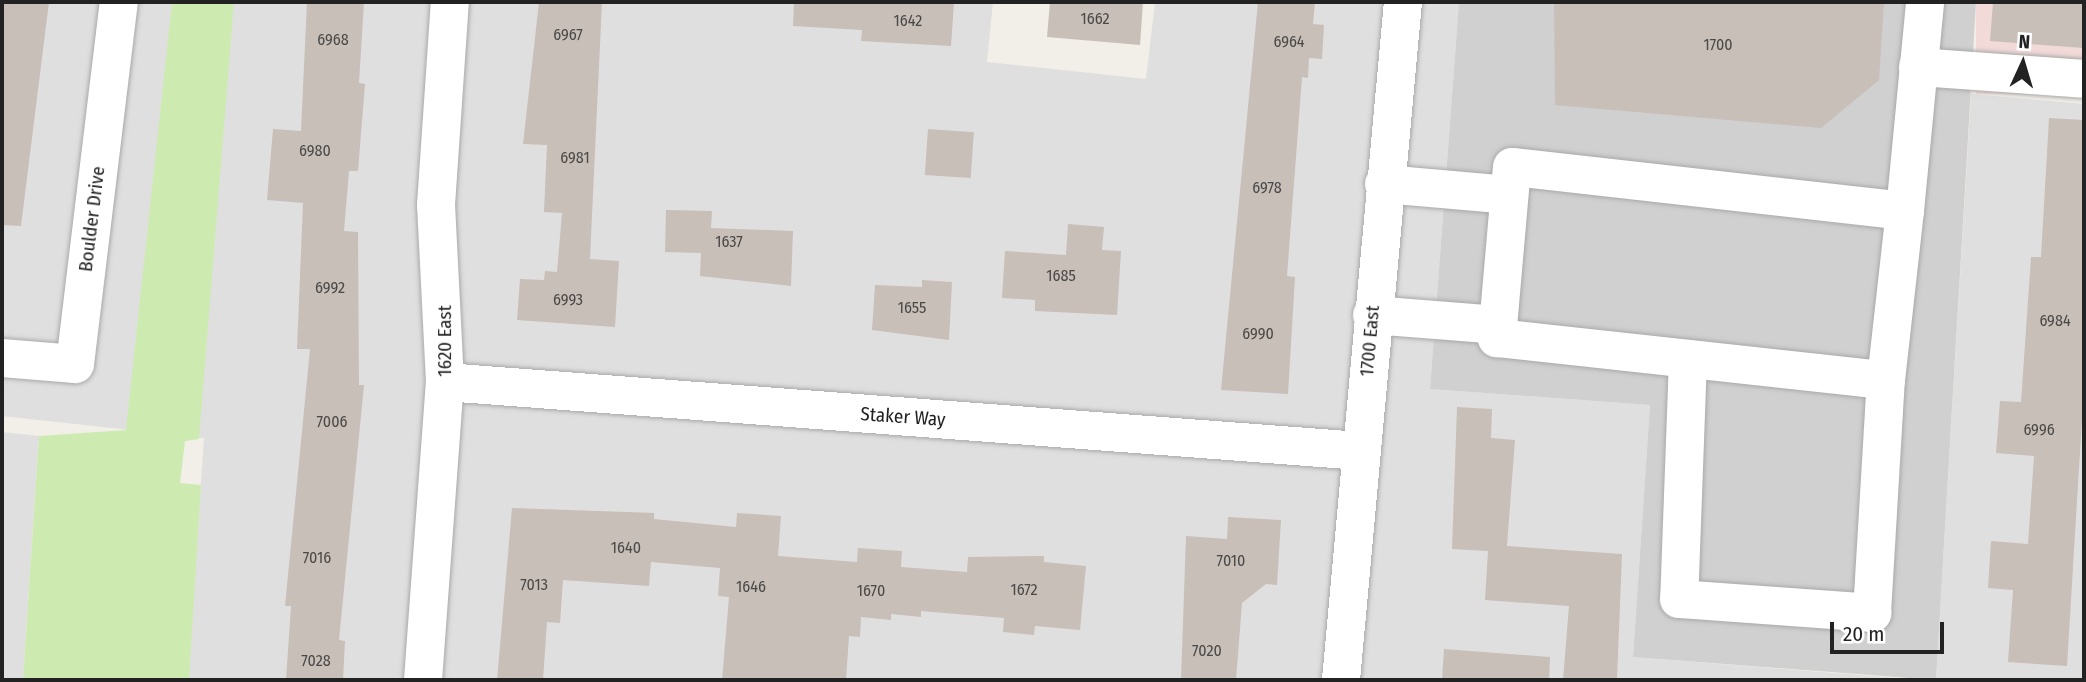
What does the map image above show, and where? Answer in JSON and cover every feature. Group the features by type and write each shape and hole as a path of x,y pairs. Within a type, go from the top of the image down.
{"street":[{"name":"Boulder Drive","path":"2,358 75,364 118,2"},
{"name":"1620 East","path":"423,680 445,382 436,205 450,2"},
{"name":"1700 East","path":"1341,680 1372,315 1403,2"},
{"path":"1688,359 1679,599 1872,613 1886,380 1925,2"},
{"path":"1918,67 2084,79"},
{"path":"1886,380 1497,338 1512,167 1905,211"},
{"path":"1384,184 1509,195"},
{"path":"1372,315 1498,325"},
{"name":"Staker Way","path":"445,382 1361,451"}],"shaded area":[{"path":"2,2 993,2 987,62 1146,79 1155,2 1459,2 1430,389 1650,405 1633,657 1923,680 187,680 204,438 2,416"},
{"path":"1459,2 1976,2 1936,680 1633,657 1650,405 1430,389"},
{"path":"1976,2 2084,2 2084,94 1976,94"},
{"path":"1971,94 2084,104 2084,680 1936,680"},
{"path":"2,432 39,436 23,680 2,680"}],"green space":[{"path":"172,2 234,2 199,439 185,441 180,483 201,485 189,680 23,680 39,436 126,430"}],"building":[{"path":"2,2 49,2 21,226 2,225"},
{"path":"307,2 364,2 359,83 365,84 358,171 349,171 344,231 358,232 359,385 364,385 339,640 345,641 343,680 286,680 291,606 285,606 310,349 297,349 303,203 267,200 273,129 301,131"},
{"path":"539,2 602,2 590,259 619,261 615,327 517,320 520,279 544,280 545,271 557,272 562,213 544,212 547,145 523,144"},
{"path":"794,2 954,2 951,46 861,41 862,30 793,26"},
{"path":"1050,2 1143,2 1140,45 1047,37"},
{"path":"1258,2 1315,2 1313,24 1324,25 1322,59 1309,58 1308,78 1302,77 1287,276 1295,277 1288,394 1221,390"},
{"path":"1554,2 1884,2 1879,80 1821,128 1555,105"},
{"path":"1993,2 2084,3 2084,48 1990,41"},
{"path":"2049,118 2084,120 2084,386 2067,666 2008,662 2013,590 1988,588 1991,541 2028,544 2034,456 1996,453 2000,401 2021,402 2031,257 2041,257"},
{"path":"928,129 974,132 971,178 925,175"},
{"path":"666,210 712,211 711,228 793,231 791,286 700,276 701,253 665,252"},
{"path":"1068,224 1104,227 1102,250 1121,251 1117,315 1035,311 1035,300 1002,298 1005,251 1066,255"},
{"path":"922,280 952,282 949,340 872,330 875,285 922,287"},
{"path":"1457,407 1492,409 1491,438 1515,440 1507,546 1622,554 1617,680 1563,680 1569,606 1485,600 1488,551 1452,549"},
{"path":"512,508 654,513 654,519 736,527 737,513 781,516 778,556 857,562 858,548 902,551 901,567 967,572 968,557 1044,556 1044,562 1086,566 1080,630 1035,626 1034,635 1003,632 1004,618 921,611 921,617 891,614 891,620 861,617 860,637 849,636 846,680 722,680 729,597 718,596 720,568 651,562 649,586 563,580 560,623 547,622 543,680 497,680"},
{"path":"1228,517 1281,520 1277,585 1266,584 1242,603 1236,680 1181,680 1186,536 1227,539"},
{"path":"1444,649 1550,657 1549,680 1442,680"}]}
